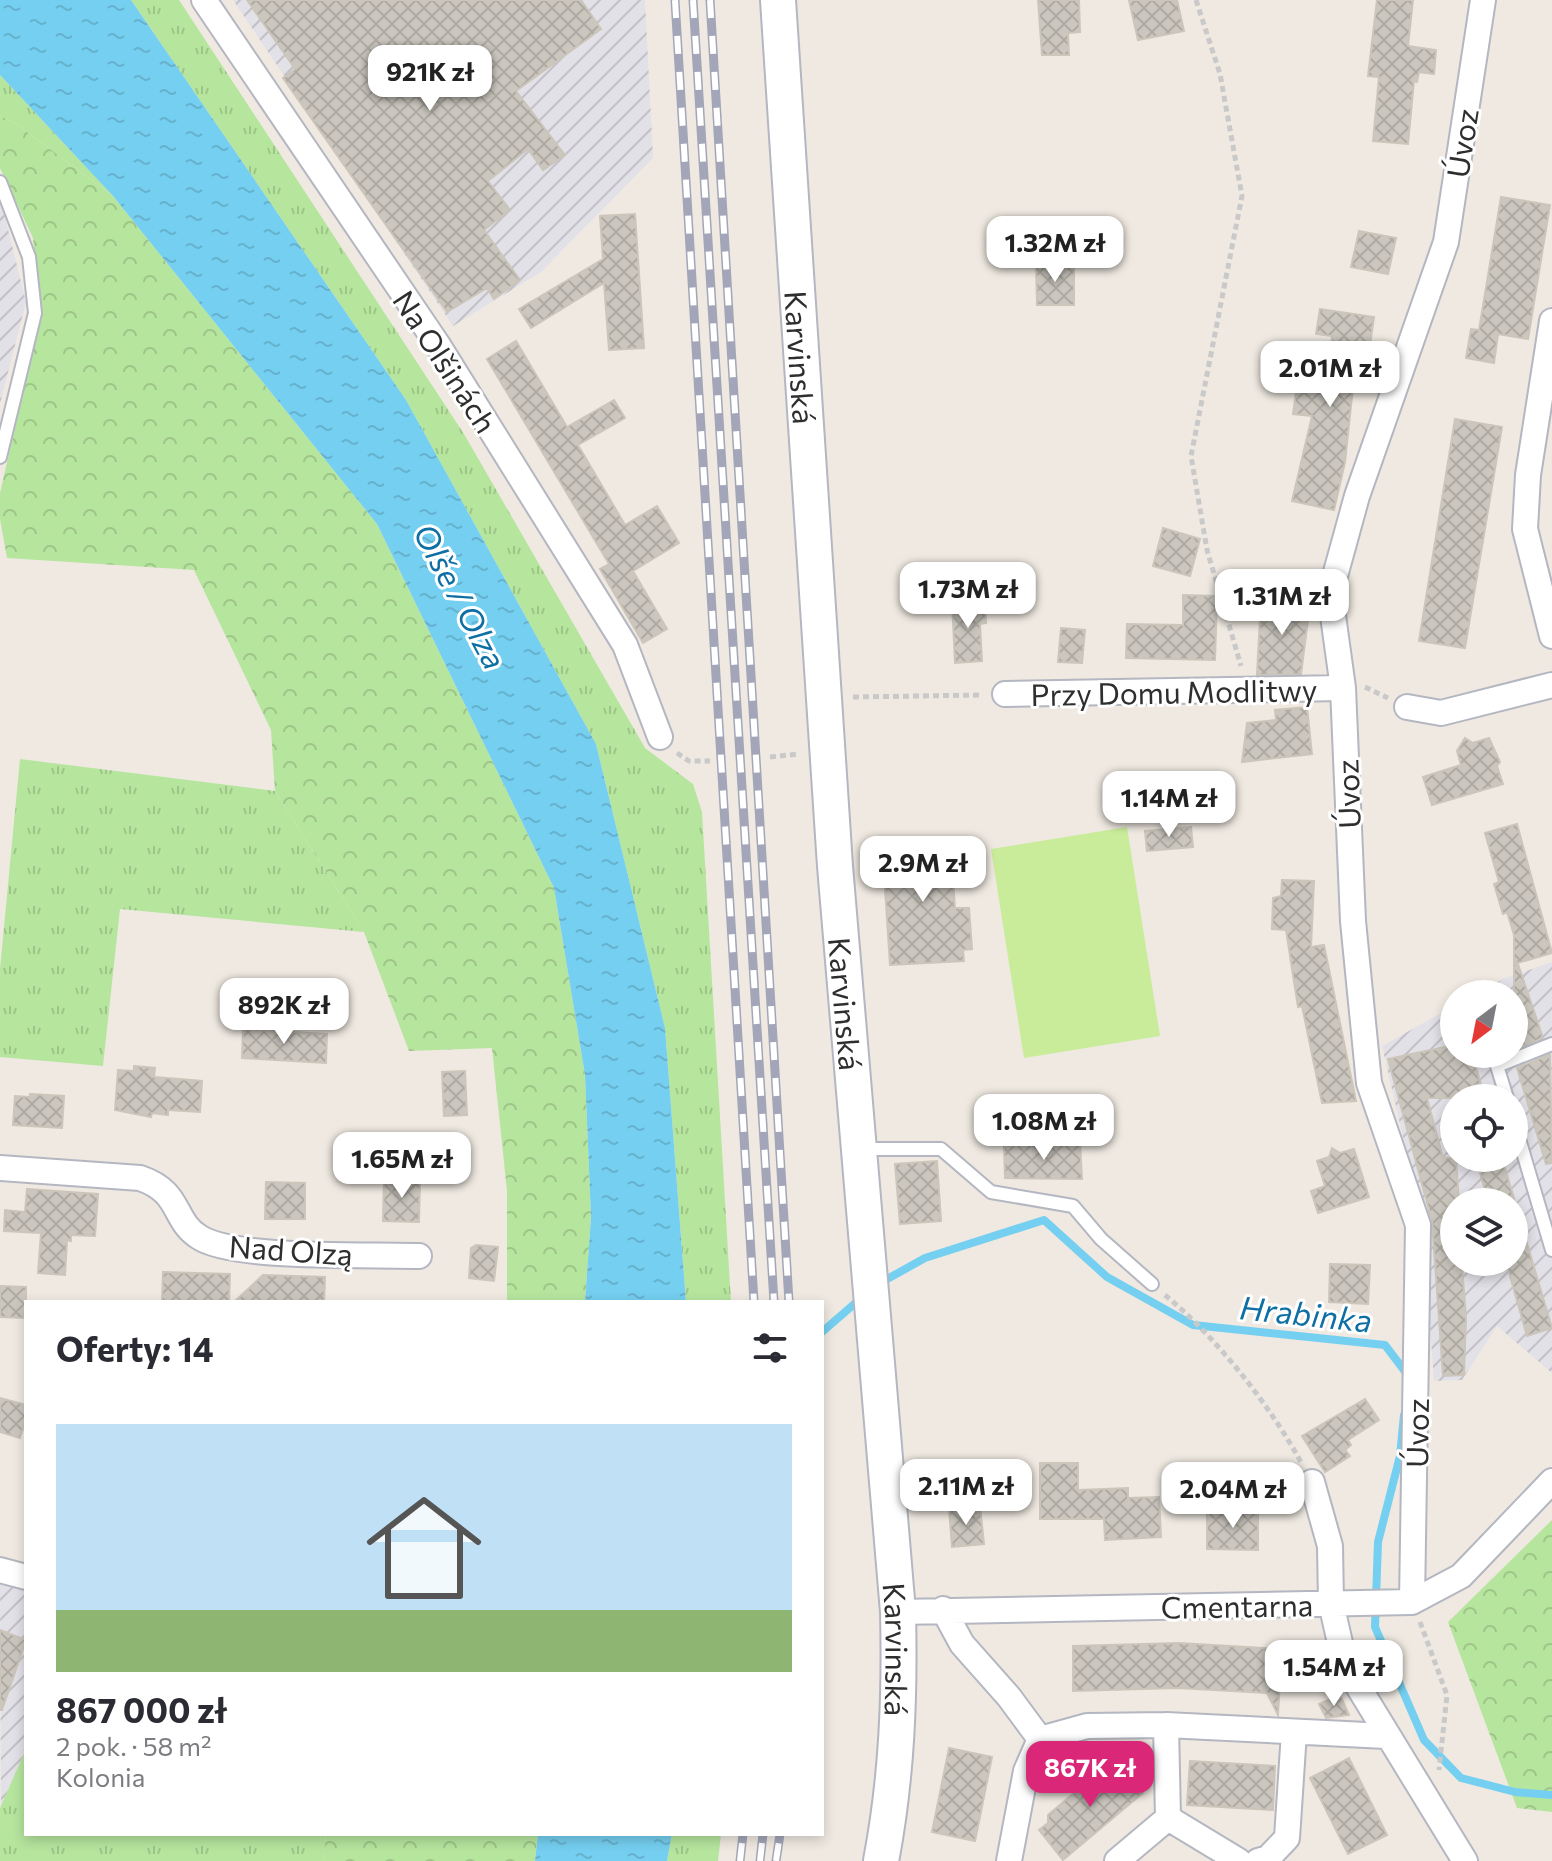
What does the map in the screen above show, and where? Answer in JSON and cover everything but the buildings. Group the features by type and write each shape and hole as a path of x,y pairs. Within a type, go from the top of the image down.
{"main road":[{"name":"Karvinská","path":"778,0 824,697 867,1262 898,1612 900,1707 891,1806 881,1861"}],"street":[{"name":"Na Olšinách","path":"204,0 438,345 625,645 660,737"},
{"name":"Úvoz","path":"1402,1602 1418,1225 1369,1083 1353,921 1342,682 1330,594 1357,496 1446,242 1483,0"},
{"path":"1552,321 1548,368 1528,475 1525,529 1552,636"},
{"name":"Przy Domu Modlitwy","path":"1005,694 1247,690 1342,682"},
{"path":"1407,707 1441,713 1552,685"},
{"name":"Nad Olzą","path":"0,1168 140,1178 161,1185 197,1236 231,1250 419,1256"},
{"path":"1312,1482 1330,1546 1338,1604 1402,1602 1461,1576 1552,1481"},
{"path":"0,1570 24,1576"},
{"name":"Cmentarna","path":"898,1612 1338,1604 1345,1665 1465,1861"},
{"path":"943,1609 962,1644 1002,1688 1040,1739"},
{"path":"1040,1739 1087,1726 1166,1725 1386,1736"},
{"path":"1166,1725 1168,1818"},
{"path":"1258,1861 1268,1858 1287,1838 1294,1732"},
{"path":"1013,1860 1026,1771 1040,1739"},
{"path":"1117,1861 1168,1818"},
{"path":"1168,1818 1239,1861"}],"lane":[{"path":"0,182 13,207 29,257 35,313 0,457"},
{"path":"1503,1084 1497,1066 1552,1044"},
{"path":"858,1149 941,1149 991,1192 1073,1206 1101,1239 1152,1284"},
{"path":"1528,1169 1552,1250"}],"path":[{"path":"1196,0 1220,74 1242,196 1191,456 1207,550 1247,690"},
{"path":"1342,682 1407,707"},
{"path":"824,697 1005,694"},
{"path":"660,737 689,761 710,761"},
{"path":"1172,1301 1212,1341 1286,1434 1312,1482"},
{"path":"1402,1602 1447,1695 1439,1768"}],"shaded area":[{"path":"233,0 645,0 653,158 541,272 453,326"},
{"path":"0,197 26,302 0,404"},
{"path":"1552,962 1552,1373 1497,1326 1462,1380 1434,1381 1422,1220 1382,1046 1440,1014 1440,1068 1528,1068 1528,980 1501,980"},
{"path":"0,1583 24,1590 24,1754 1,1808"}],"green space":[{"path":"131,0 179,0 464,434 645,748 693,784 702,812 731,1300 686,1300 665,1028 596,744 406,400"},
{"path":"0,75 113,196 15,123 0,116"},
{"path":"0,116 15,123 113,196 377,524 554,888 585,1075 591,1217 585,1300 507,1300 507,1191 492,1048 409,1051 364,932 275,791 271,730 194,570 7,558 0,519 0,493 40,318 33,238 0,168"},
{"path":"20,759 275,791 364,932 120,909 103,1066 0,1057 0,969"},
{"path":"1127,827 1160,1036 1024,1058 991,849"},
{"path":"1552,1520 1552,1812 1517,1808 1448,1622"},
{"path":"24,1754 24,1836 326,1836 323,1861 0,1861 0,1808"},
{"path":"326,1836 538,1836 535,1861 323,1861"},
{"path":"672,1836 721,1836 718,1861 667,1861"}],"water":[{"name":"Olše / Olza","path":"0,0 131,0 406,400 596,744 665,1028 686,1300 585,1300 591,1217 585,1075 554,888 377,524 113,196 0,75"},
{"path":"538,1836 672,1836 667,1861 535,1861"}],"waterway":[{"name":"Hrabinka","path":"880,1283 925,1258 1044,1220 1107,1277 1193,1325 1385,1345 1407,1374"},
{"name":"Hrabinka","path":"824,1330 860,1299"},
{"name":"Hrabinka","path":"1404,1415 1400,1456 1378,1542 1375,1627 1424,1740 1461,1778 1515,1792 1552,1795"}],"railway":[{"path":"675,0 754,1300"},
{"path":"693,0 774,1300"},
{"path":"710,0 789,1300"},
{"path":"740,1861 743,1836"},
{"path":"760,1861 763,1836"},
{"path":"776,1861 780,1836"}]}
